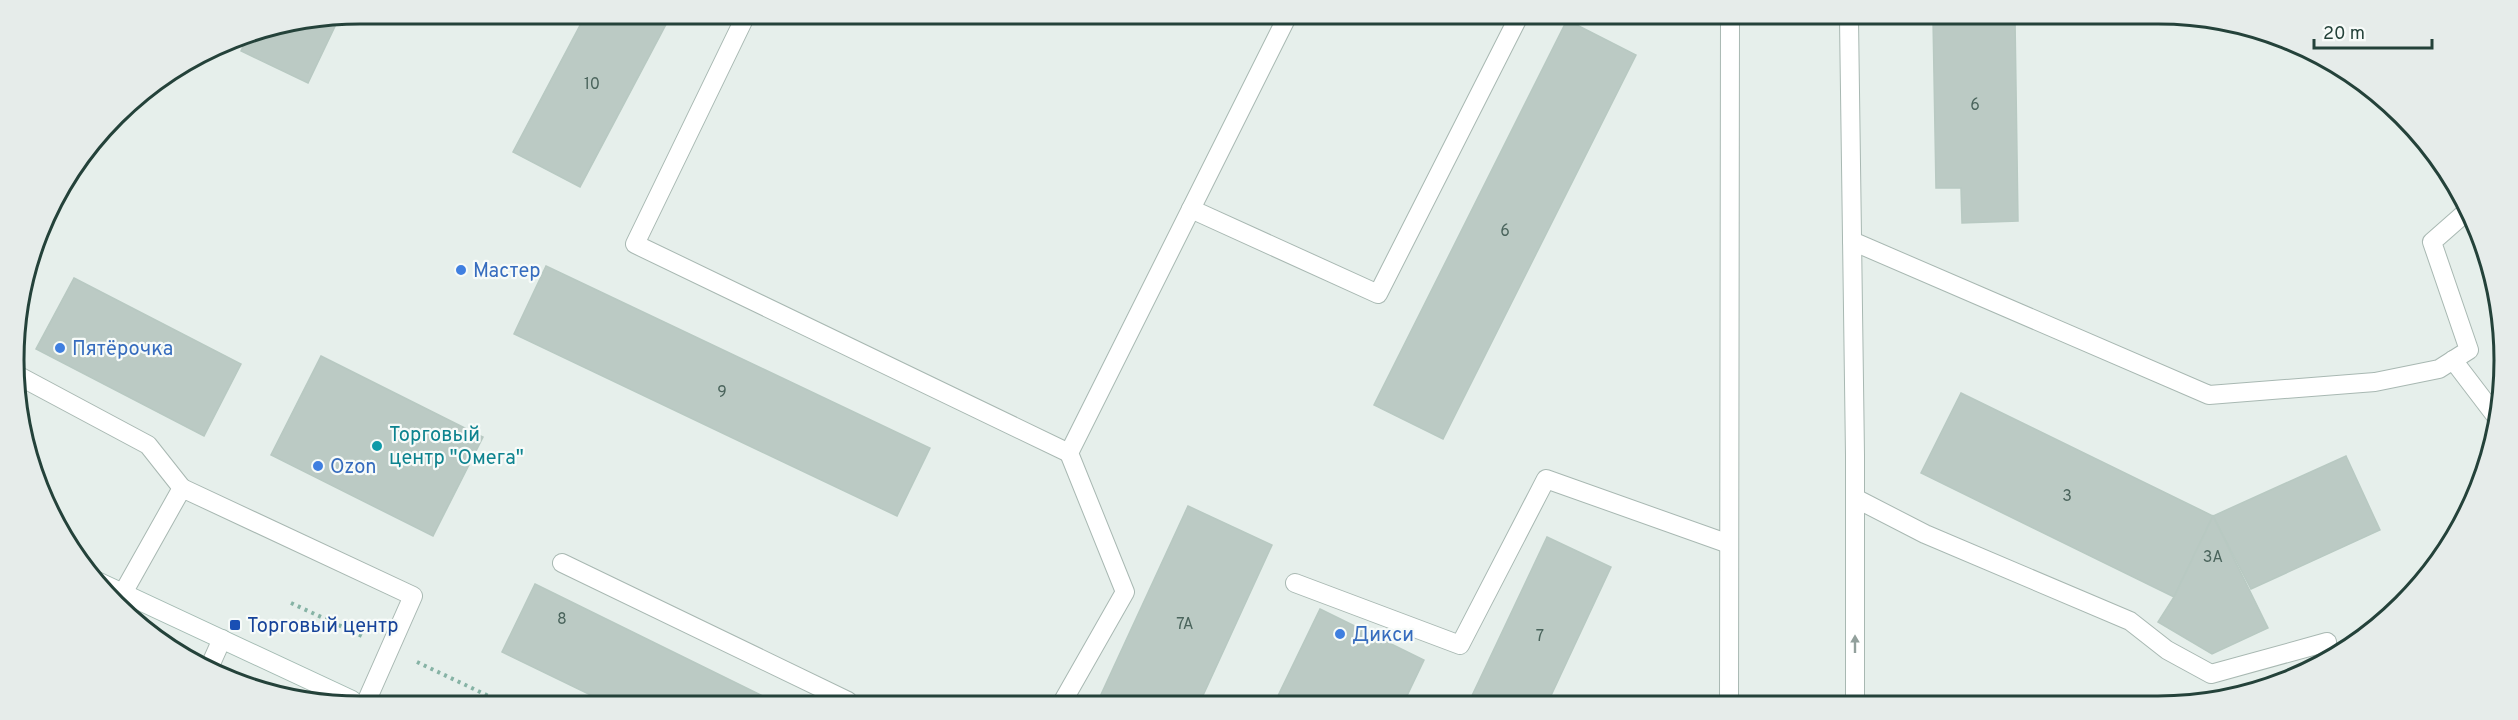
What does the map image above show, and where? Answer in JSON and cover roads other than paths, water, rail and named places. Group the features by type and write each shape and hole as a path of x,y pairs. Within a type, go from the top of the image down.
{"street":[{"path":"742,24 635,244 1069,453 1125,592 1066,696"},
{"path":"1069,453 1284,24"},
{"path":"1191,209 1378,294 1515,24"},
{"path":"1729,696 1730,24"},
{"path":"1849,24 1855,696"},
{"path":"1852,241 2209,394 2375,382 2439,369 2469,350 2432,242 2461,216"},
{"path":"2453,360 2490,409"},
{"path":"25,379 148,445 182,488 413,596 369,696"},
{"path":"1295,583 1460,645 1546,479 1729,544"},
{"path":"123,593 182,488"},
{"path":"1855,498 1925,534 2130,621 2167,650 2211,674 2327,642"},
{"path":"562,562 838,696"},
{"path":"113,588 342,695"},
{"path":"212,661 222,639"}],"place":[{"name":"Мастер","path":"461,270"},
{"name":"Пятёрочка","path":"60,348"},
{"name":"Торговый центр \"Омега\"","path":"377,446"},
{"name":"Ozon","path":"318,466"},
{"name":"Торговый центр","path":"235,625"},
{"name":"Дикси","path":"1340,634"}]}
